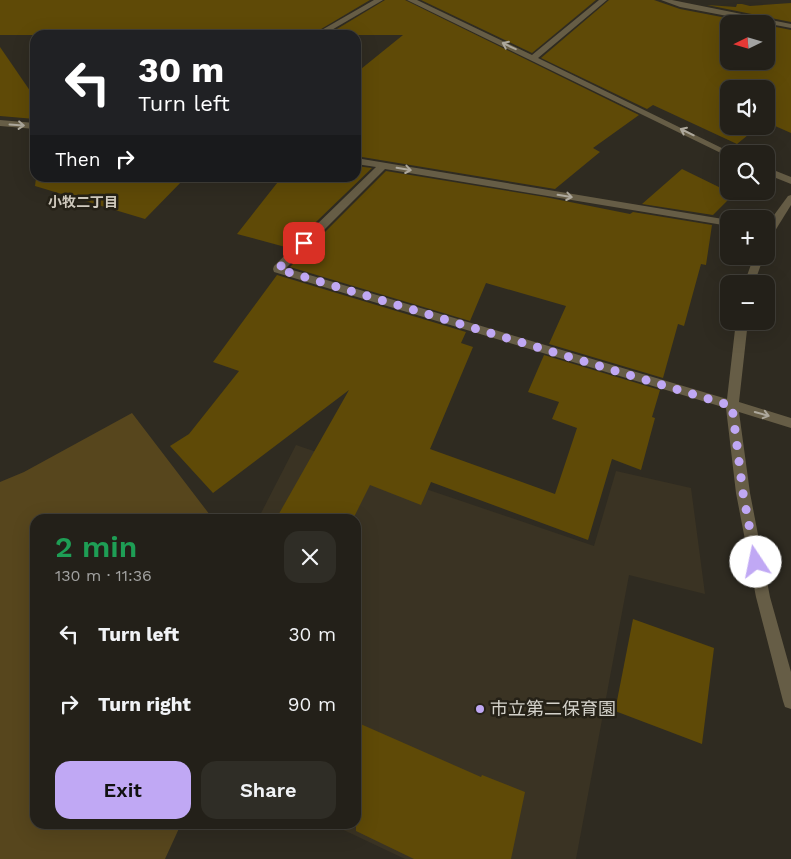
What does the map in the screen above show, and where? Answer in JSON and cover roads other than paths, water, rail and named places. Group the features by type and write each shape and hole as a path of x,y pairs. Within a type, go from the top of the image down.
{"street":[{"path":"326,30 379,0"},
{"path":"411,0 720,149"},
{"path":"533,58 603,0"},
{"path":"665,0 680,5 791,26"},
{"path":"0,123 30,126"},
{"path":"361,162 720,222"},
{"path":"382,166 278,269 791,423"},
{"path":"775,174 791,181"},
{"path":"775,221 791,198"},
{"path":"741,330 732,406 743,493 763,597 791,700"}],"place":[{"name":"市立第二保育園","path":"480,709"}],"district":[{"name":"小牧二丁目","path":"83,202"}]}
